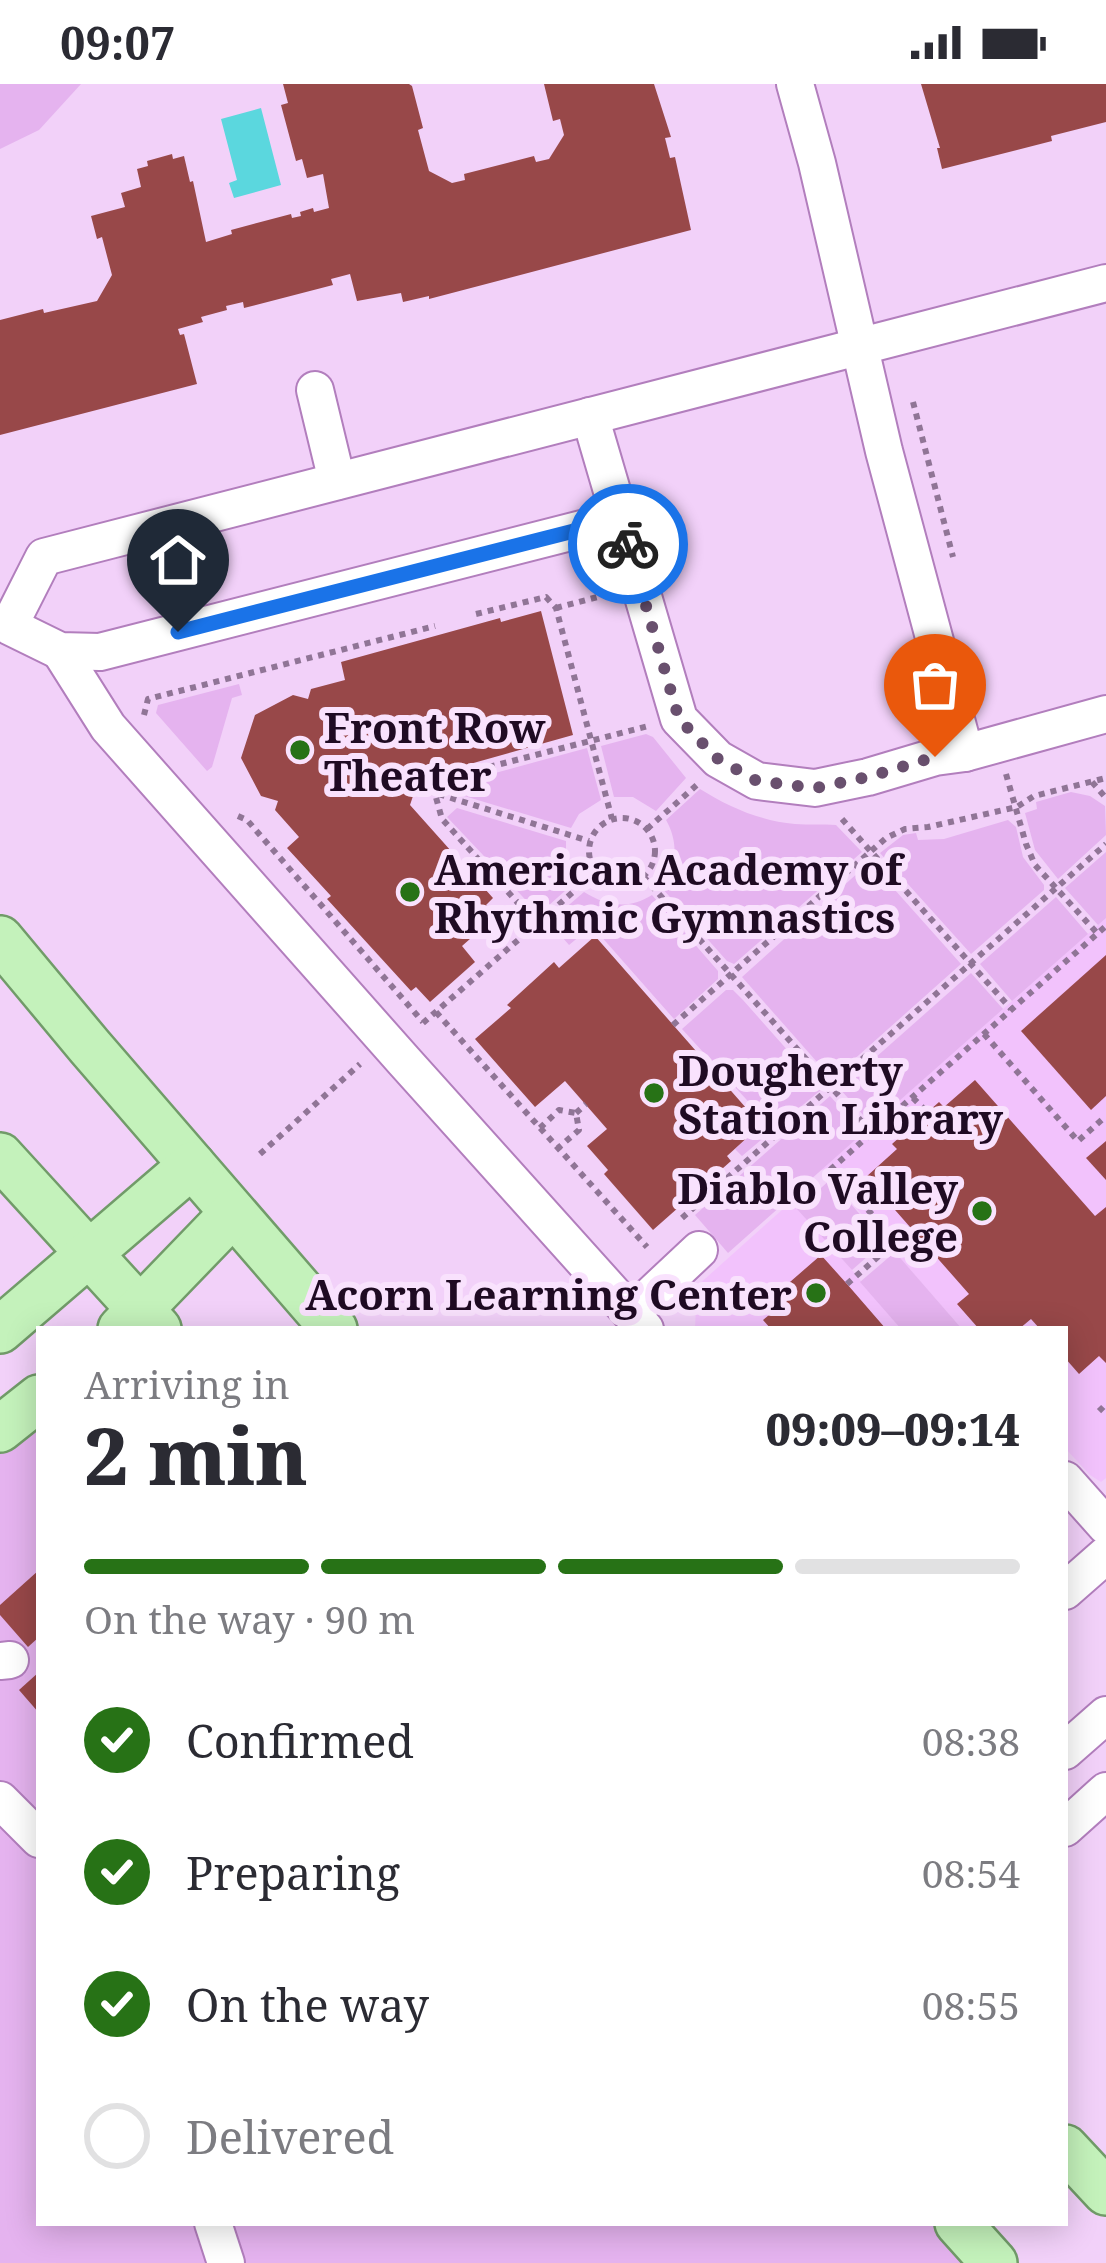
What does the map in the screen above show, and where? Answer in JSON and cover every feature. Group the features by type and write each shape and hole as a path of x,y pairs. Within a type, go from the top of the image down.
{"main road":[{"path":"0,939 331,1326"},
{"path":"0,1156 87,1253 140,1322 233,1213"},
{"path":"0,1330 192,1166"},
{"path":"0,1429 36,1400"},
{"path":"1068,2151 1106,2192"},
{"path":"961,2226 994,2263"}],"street":[{"path":"795,84 858,346 982,748"},
{"path":"621,519 100,652 60,651 3,632 44,557 1106,283"},
{"path":"315,390 337,481"},
{"path":"590,416 679,719 724,763 757,781 819,787 1106,714"},
{"path":"60,651 108,727 639,1320 690,1234"},
{"path":"1068,1483 1106,1526"},
{"path":"1068,1589 1106,1555"},
{"path":"1068,1747 1106,1715"},
{"path":"1068,1825 1106,1791"},
{"path":"0,1800 36,1836"},
{"path":"215,2226 226,2263"}],"path":[{"path":"912,398 954,560"},
{"path":"556,608 639,586"},
{"path":"476,614 546,597 556,608 612,819"},
{"path":"146,722 148,699 435,626"},
{"path":"435,794 458,775 679,719"},
{"path":"982,748 1010,789 1035,865 1097,933"},
{"path":"647,830 724,763"},
{"path":"674,1025 886,838 905,829 1018,807 1034,796 1106,778"},
{"path":"1092,782 1106,798"},
{"path":"416,787 590,841"},
{"path":"819,787 841,818 1011,1009"},
{"path":"435,794 442,819 536,923"},
{"path":"227,812 247,820 423,1022"},
{"path":"625,817 647,830 655,854 643,876 618,884 596,872 588,852 602,824 625,817"},
{"path":"690,1234 831,1088 1106,844"},
{"path":"410,1032 596,872"},
{"path":"643,876 872,1133"},
{"path":"896,1241 831,1169 1106,926"},
{"path":"436,1012 647,1247 607,1284"},
{"path":"984,1034 1078,1141 1106,1116"},
{"path":"260,1154 368,1056"},
{"path":"914,1098 927,1112"},
{"path":"577,1113 586,1104"},
{"path":"540,1128 559,1109 577,1113"},
{"path":"558,1148 579,1130 577,1113"},
{"path":"847,1284 910,1228"},
{"path":"1099,1407 1106,1414"}],"shaded area":[{"path":"0,84 81,84 39,130 0,149"},
{"path":"261,108 281,185 234,198 229,183 237,180 221,119"},
{"path":"239,684 242,695 232,698 207,771 156,713 158,705"},
{"path":"646,734 686,778 656,811 633,797 614,797 601,746"},
{"path":"587,748 601,800 579,814 571,828 461,795 458,783"},
{"path":"700,789 769,820 836,825 862,852 734,964 661,887 674,854 666,820"},
{"path":"1071,792 1105,806 1106,835 1058,879 1035,850 1025,813 1037,809 1036,802"},
{"path":"457,808 566,841 566,860 575,882 539,914 447,817"},
{"path":"1008,820 1016,827 1023,857 1044,890 971,954 880,853 903,835 944,839"},
{"path":"1106,852 1106,918 1098,925 1065,888"},
{"path":"870,862 961,964 832,1079 742,977"},
{"path":"584,892 618,904 652,895 718,971 718,979 674,1019 592,926 569,945 549,922"},
{"path":"1056,897 1088,934 1012,1001 980,964"},
{"name":"Diablo Valley College","path":"1106,918 1106,1478 1101,1482 1090,1475 1068,1451 1068,1326 959,1326 822,1169"},
{"path":"971,973 1003,1009 872,1125 840,1089"},
{"path":"726,990 743,1000 822,1089 742,1156 735,1149 766,1121 682,1029"},
{"path":"830,1096 863,1133 728,1253 695,1215"},
{"path":"830,1180 884,1242 852,1270 797,1209"},
{"path":"792,1201 899,1326 695,1326 697,1286"},
{"path":"895,1252 959,1326 898,1326 860,1282"},
{"path":"36,1400 36,2226 961,2226 994,2263 0,2263 0,1429"}],"building":[{"path":"283,84 409,84 423,128 418,130 429,171 452,183 465,180 464,174 534,156 536,162 549,159 564,135 560,119 553,121 544,84 654,84 691,230 429,299 403,302 401,293 357,301 350,274 331,279 333,285 244,308 243,302 226,306 227,310 201,317 203,322 178,329 184,334 197,384 0,435 0,320 97,301 112,275 91,216 125,207 121,193 141,187 137,169 148,166 147,161 184,156 206,242 232,234 231,230 329,208 323,174 307,178 302,159 296,161 281,105 288,103"},
{"path":"921,84 1106,84 1106,122 942,169"},
{"path":"541,611 573,735 445,771 422,769 410,805 493,898 486,905 496,916 462,946 475,962 430,1002 416,987 411,991 287,848 299,837 275,810 278,801 261,796 241,758 255,715 293,695 308,699 311,689 345,680 341,662"},
{"name":"Dougherty Station Library","path":"595,936 761,1125 727,1156 731,1161 653,1230 604,1174 608,1170 587,1146 607,1129 565,1081 535,1107 475,1039 554,962 559,968"},
{"path":"1106,955 1106,1096 1091,1110 1021,1031"},
{"path":"975,1080 1095,1216 1106,1207 1106,1363 1099,1356 1079,1374 1068,1361 1068,1326 1037,1326 1031,1319 1023,1326 976,1326 957,1304 969,1294 866,1177 897,1149 892,1144 939,1102 944,1107"},
{"path":"1106,1141 1106,1180 1086,1158"},
{"name":"Acorn Learning Center","path":"821,1255 883,1326 768,1326 763,1320 775,1310 767,1302"},
{"path":"36,1573 36,1640 28,1647 0,1615 0,1605"},
{"path":"36,1675 36,1710 19,1690"}],"way so far":[{"path":"628,544 679,719 718,759 757,781 815,788 935,757"}],"place":[{"name":"Front Row Theater","path":"300,750"},
{"name":"American Academy of Rhythmic Gymnastics","path":"410,892"},
{"name":"Dougherty Station Library","path":"654,1093"},
{"name":"Diablo Valley College","path":"982,1211"},
{"name":"Acorn Learning Center","path":"816,1293"}],"route":[{"path":"178,632 621,519 628,544"}]}
